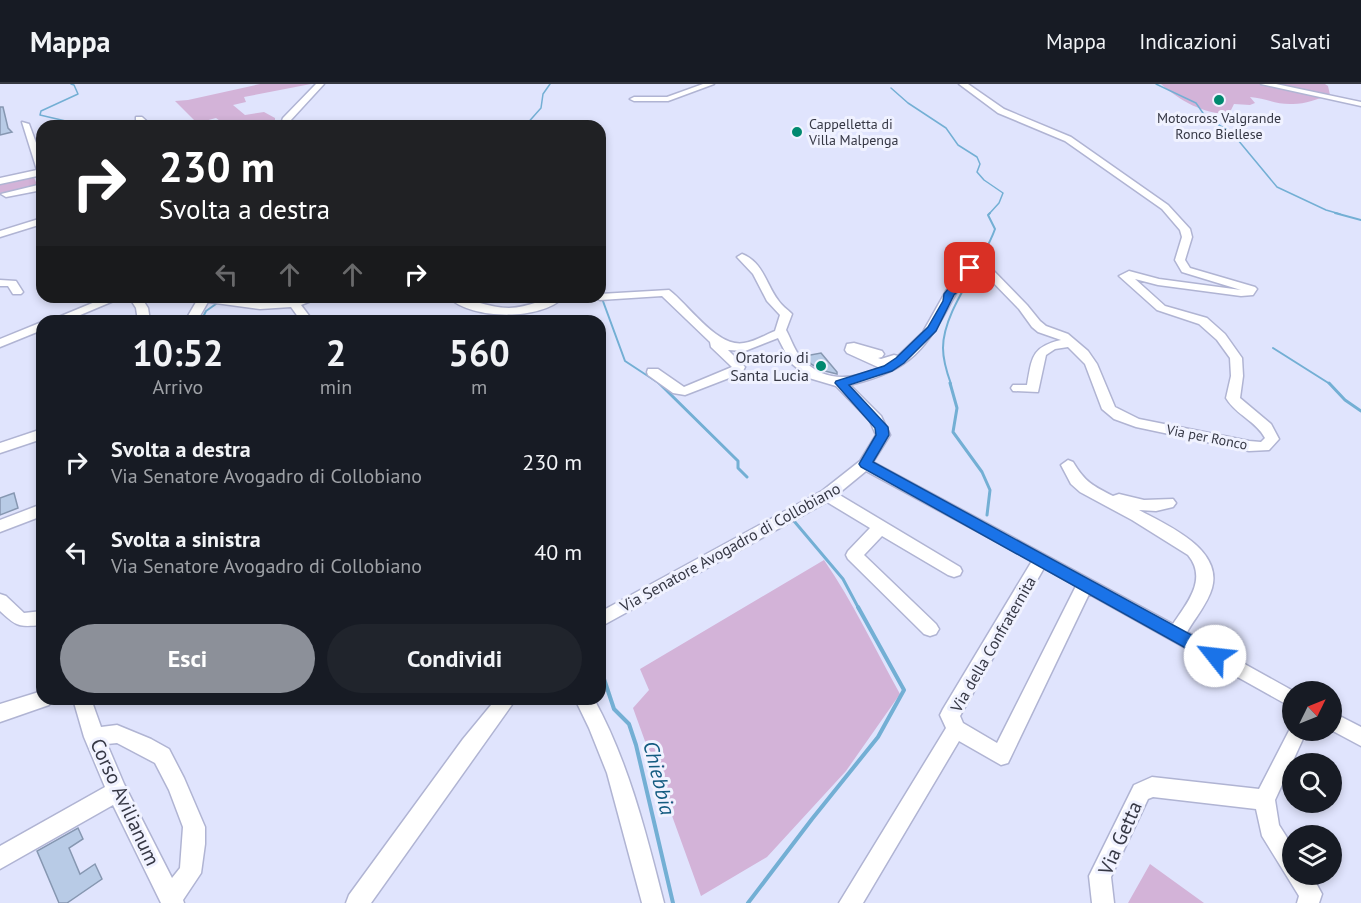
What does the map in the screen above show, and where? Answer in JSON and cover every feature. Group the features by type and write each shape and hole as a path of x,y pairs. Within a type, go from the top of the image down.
{"street":[{"path":"286,120 320,84"},
{"path":"634,99 668,99 710,84"},
{"name":"Via per Ronco","path":"841,383 888,369 911,350 932,328 950,294 971,266 981,266 1023,307 1036,324 1073,343 1091,364 1109,409 1119,416 1136,423 1249,446 1264,447 1272,439 1266,427 1237,405 1233,398 1238,376 1236,358 1221,337 1203,321 1161,308 1125,276 1129,274 1158,282 1249,293 1251,288 1186,270 1180,260 1187,237 1185,228 1165,207 1068,140 1001,111 963,84"},
{"path":"1265,84 1361,104"},
{"path":"25,124 36,154"},
{"path":"0,181 36,172"},
{"path":"6,194 36,188"},
{"path":"0,234 36,223"},
{"path":"742,257 758,272 765,291 777,309 786,314 781,333 789,350 804,368 814,375 841,383"},
{"path":"0,283 12,284 17,292"},
{"path":"606,297 665,292 715,340 717,346 739,367 737,370 685,392 678,390 653,372"},
{"path":"70,315 102,303"},
{"path":"243,303 267,306 300,303"},
{"path":"469,303 484,309 511,312 547,303"},
{"path":"295,305 302,315"},
{"path":"0,343 36,328"},
{"path":"715,340 744,347 781,333"},
{"path":"1018,388 1033,388 1040,352 1051,346 1073,343"},
{"path":"878,354 869,354 856,347 851,347 850,350 881,364 911,350"},
{"name":"Via Senatore Avogadro di Collobiano","path":"606,617 827,495 865,464 883,435 881,427 841,383"},
{"path":"0,448 36,436"},
{"path":"865,464 1282,694"},
{"path":"1068,465 1076,480 1085,488 1194,551 1203,562 1205,584 1202,593 1176,634"},
{"path":"1097,493 1145,506 1155,507 1168,503"},
{"path":"827,495 954,571"},
{"path":"0,526 36,512"},
{"path":"880,528 854,555 930,629"},
{"name":"Via della Confraternita","path":"1041,560 950,715 956,729 1001,756 1085,584"},
{"path":"0,601 21,620 36,619"},
{"path":"0,712 36,701"},
{"name":"Corso Avilianum","path":"84,705 94,737 117,791 172,900"},
{"path":"357,903 470,745 502,705"},
{"path":"587,705 610,749 629,810 652,903"},
{"path":"1342,727 1361,737"},
{"name":"Via della Confraternita","path":"850,903 956,729"},
{"path":"94,737 117,734 144,745 162,756 177,784 194,827 194,844 190,873 172,900"},
{"path":"1282,849 1269,829 1265,800 1293,741"},
{"name":"Via Getta","path":"1103,903 1100,876 1141,792 1152,787 1265,800"},
{"path":"0,858 117,791"},
{"path":"1305,885 1311,894 1308,903"}],"shaded area":[{"path":"260,84 311,84 244,97 246,102 233,105 245,115 264,112 275,120 219,120 216,118 194,120 175,101"},
{"name":"Motocross Valgrande Ronco Biellese","path":"1161,84 1325,84 1328,86 1330,95 1293,104 1250,97 1255,103 1234,104 1229,114 1202,109 1176,96"},
{"path":"33,175 36,187 0,193 0,182"},
{"path":"824,560 854,609 900,694 846,771 767,857 701,896 633,708 649,690 640,669"},
{"path":"1150,864 1204,903 1128,903"}],"building":[{"path":"0,107 3,107 8,128 12,132 0,135"},
{"name":"Oratorio di Santa Lucia","path":"821,353 837,374 821,370 811,364 805,356"},
{"path":"14,493 18,508 0,515 0,498"},
{"path":"78,828 83,839 69,848 80,874 95,864 102,879 67,903 59,903 37,851"}],"waterway":[{"name":"Chiebbia","path":"61,120 40,115 41,111 78,94 74,85 71,84"},
{"path":"530,120 541,108 543,94 550,84"},
{"path":"1156,84 1196,103 1205,116 1233,134 1277,187 1326,210 1340,214"},
{"path":"891,88 908,103 946,128 958,145 977,157 980,164 977,172 984,180 1003,193 999,203 989,214"},
{"path":"1335,213 1361,220"},
{"path":"951,384 944,357 945,333 956,303 995,229 989,214"},
{"name":"Chiebbia","path":"204,315 217,303"},
{"path":"604,303 625,361 660,384"},
{"path":"1273,348 1330,384"},
{"path":"659,383 738,461 738,468 747,477"},
{"path":"950,383 957,408 953,432 982,472 990,490 987,515"},
{"path":"1330,384 1345,400 1361,411"},
{"path":"794,521 843,579 859,609"},
{"path":"748,903 878,737 904,690 858,607"},
{"name":"Chiebbia","path":"606,685 614,709 629,724 636,745 673,903"}],"place":[{"name":"Motocross Valgrande Ronco Biellese","path":"1219,100"},
{"name":"Cappelletta di Villa Malpenga","path":"797,132"},
{"name":"Oratorio di Santa Lucia","path":"821,366"}],"route":[{"path":"970,268 950,294 932,328 894,366 841,383 881,427 883,435 865,464 1004,538 1215,656"}]}
